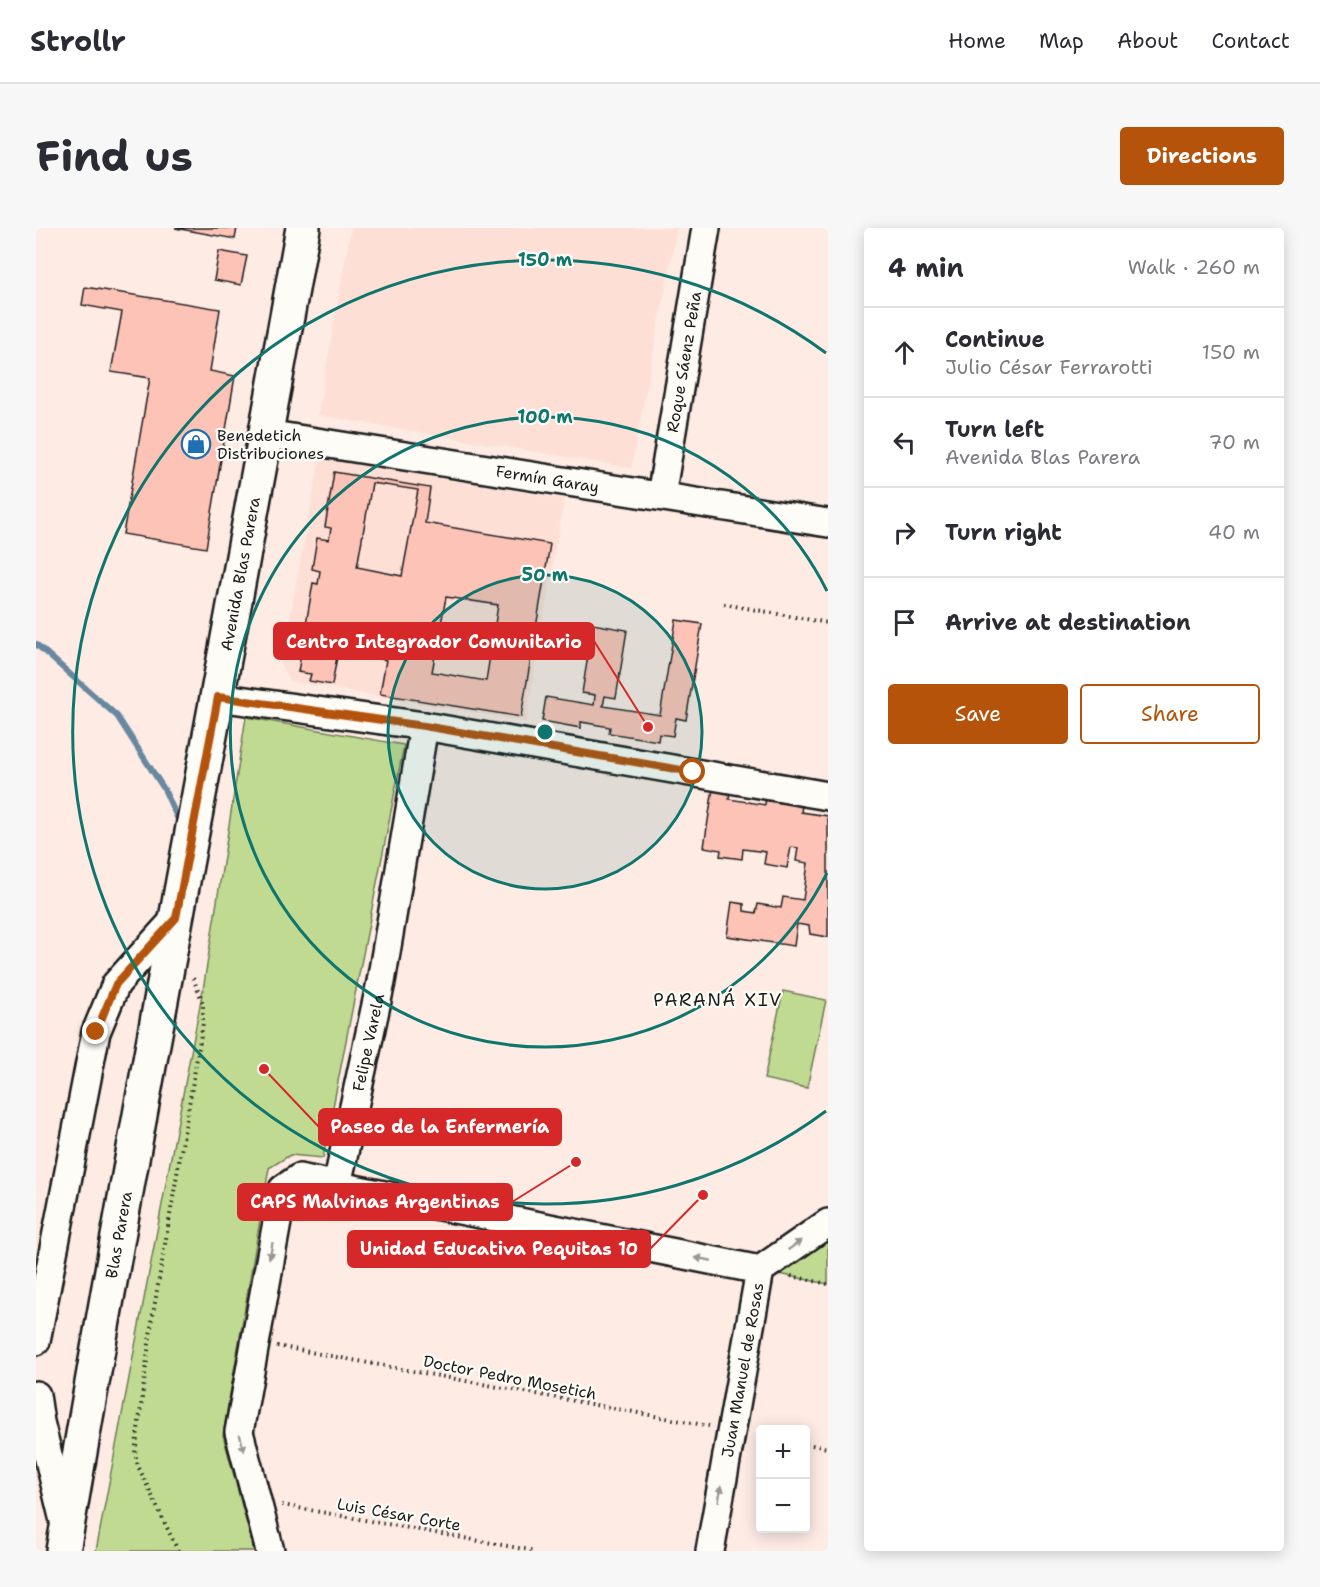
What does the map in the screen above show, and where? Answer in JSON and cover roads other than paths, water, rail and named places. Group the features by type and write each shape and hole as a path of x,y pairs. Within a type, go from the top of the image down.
{"main road":[{"name":"Avenida Blas Parera","path":"176,918 303,228"},
{"name":"Blas Parera","path":"65,1540 176,918"}],"street":[{"name":"Roque Sáenz Peña","path":"661,496 706,228"},
{"name":"Fermín Garay","path":"266,434 828,523"},
{"path":"218,697 424,726 828,796"},
{"name":"Felipe Varela","path":"337,1185 381,982 424,726"},
{"path":"36,1341 96,1032 116,984 176,918"},
{"path":"270,1551 239,1432 283,1189 299,1178 760,1270"},
{"name":"Juan Manuel de Rosas","path":"710,1551 760,1270 828,1223"},
{"path":"36,1395 65,1540"}],"waterway":[{"path":"36,644 117,716 164,789 181,826"}],"place":[{"name":"Benedetich Distribuciones","path":"196,444"},
{"name":"Centro Integrador Comunitario","path":"648,727"},
{"name":"Paseo de la Enfermería","path":"264,1069"},
{"name":"CAPS Malvinas Argentinas","path":"576,1162"},
{"name":"Unidad Educativa Pequitas 10","path":"703,1195"}],"district":[{"name":"PARANÁ XIV","path":"718,1000"}]}
